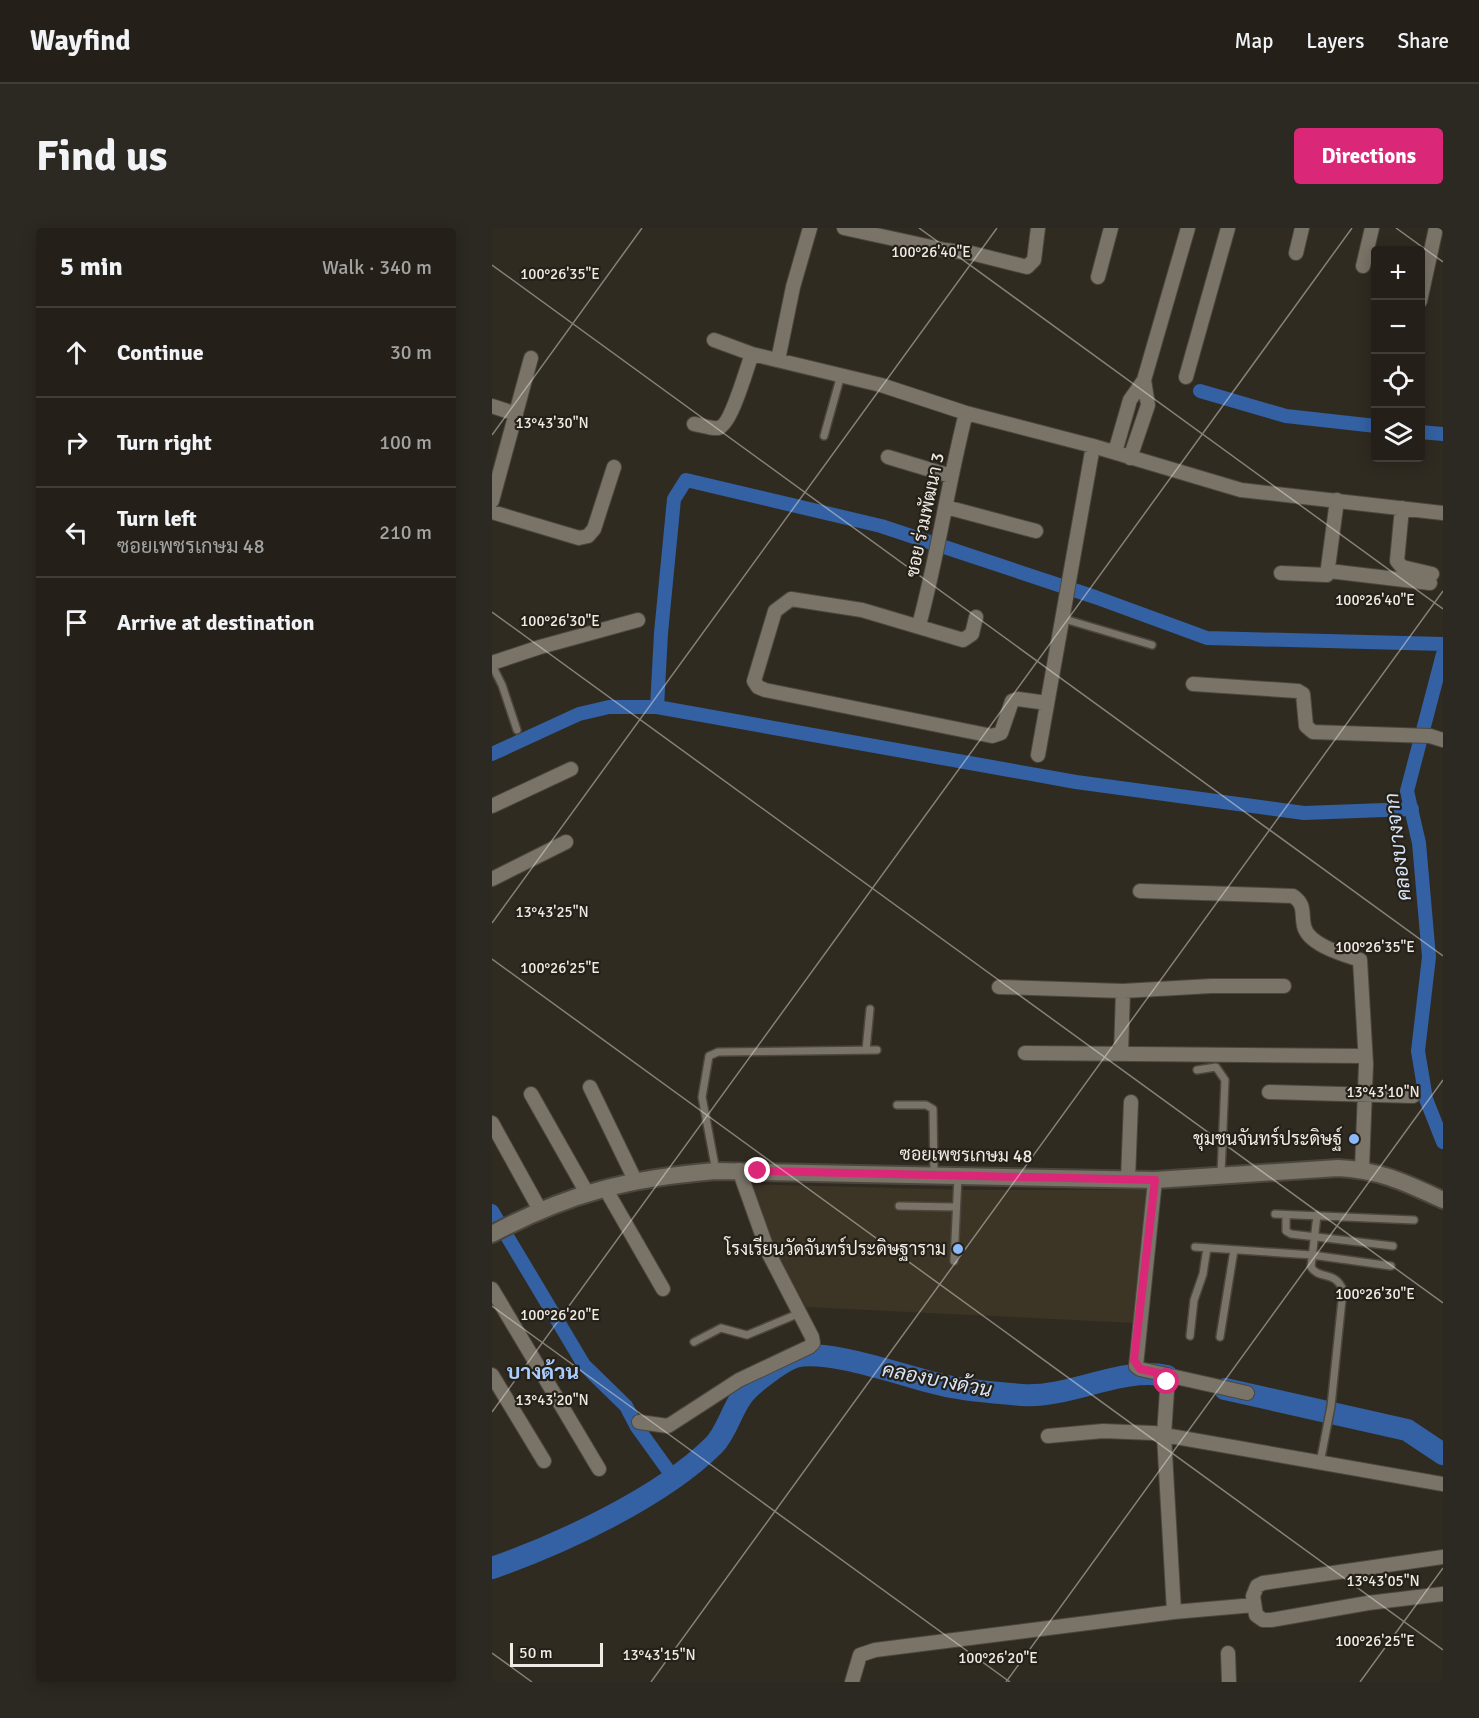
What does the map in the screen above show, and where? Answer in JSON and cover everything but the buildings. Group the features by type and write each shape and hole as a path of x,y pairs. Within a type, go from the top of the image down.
{"street":[{"path":"778,360 810,228"},
{"path":"844,228 945,250 971,253 1027,267 1032,265 1034,260 1038,228"},
{"path":"1098,278 1111,228"},
{"path":"1114,452 1130,400 1144,380 1188,228"},
{"path":"1186,377 1228,228"},
{"path":"1296,253 1302,228"},
{"path":"1363,266 1372,228"},
{"path":"1420,300 1436,228"},
{"path":"714,340 752,354 881,385 966,413 1093,446 1241,490 1443,513"},
{"path":"694,424 719,428 724,426 731,414 752,354"},
{"path":"492,501 531,358"},
{"path":"1131,458 1148,405 1144,380"},
{"path":"492,406 516,414"},
{"name":"ซอย ร่วมพัฒนา 3","path":"919,625 938,551 951,476 966,413"},
{"path":"1038,755 1064,598 1093,446"},
{"path":"888,457 951,476"},
{"path":"492,512 579,538 588,536 594,529 614,467"},
{"path":"1281,573 1323,577 1329,571 1337,500"},
{"path":"945,507 1036,531"},
{"path":"1329,571 1431,579 1402,567 1397,561 1402,508"},
{"path":"976,617 972,634 963,640 919,625 862,610 791,599 775,611 754,681 758,687 765,690 992,736 1001,734 1012,701 1018,699 1047,703"},
{"path":"492,664 540,647 638,620"},
{"path":"1193,684 1298,691 1303,694 1305,700 1306,726 1313,732 1437,738"},
{"path":"492,806 571,769"},
{"path":"492,879 566,842"},
{"path":"1140,891 1293,896 1300,900 1307,933 1341,956 1360,960 1365,1095 1362,1169"},
{"path":"999,987 1123,991 1211,986 1284,986"},
{"path":"1121,1054 1123,991"},
{"path":"1025,1053 1364,1056"},
{"path":"590,1087 635,1180"},
{"path":"1269,1092 1413,1096"},
{"path":"531,1094 587,1193"},
{"path":"1128,1179 1131,1102"},
{"path":"492,1123 540,1210"},
{"name":"ซอยเพชรเกษม 48","path":"493,1234 540,1210 587,1193 635,1180 739,1170 1155,1180 1221,1174 1338,1168 1362,1169 1392,1176 1443,1200"},
{"path":"639,1422 668,1426 729,1386 813,1343 769,1254 739,1170"},
{"path":"1155,1180 1134,1360 1140,1369 1168,1384 1247,1393"},
{"path":"605,1188 663,1289"},
{"path":"492,1289 599,1469"},
{"path":"492,1375 497,1393 544,1461"},
{"path":"1168,1384 1164,1435 1174,1612"},
{"path":"1048,1436 1103,1431 1164,1435 1443,1484"},
{"path":"1443,1557 1263,1583 1253,1591 1254,1605 1259,1619 1271,1620 1368,1603 1443,1594"},
{"path":"852,1682 860,1655 875,1650 1174,1612 1254,1605"},
{"path":"1228,1653 1229,1682"}],"lane":[{"path":"824,436 841,375"},
{"path":"1061,618 1152,645"},
{"path":"492,664 502,685 516,730"},
{"path":"866,1050 870,1009"},
{"path":"716,1171 702,1097 709,1056 718,1052 877,1050"},
{"path":"1197,1070 1216,1067 1225,1080 1221,1174"},
{"path":"897,1105 926,1105 933,1109 934,1174"},
{"path":"954,1261 958,1174"},
{"path":"898,1206 956,1207"},
{"path":"1275,1214 1414,1220"},
{"path":"1286,1215 1286,1231 1291,1234 1393,1246"},
{"path":"1317,1215 1312,1271 1331,1275 1340,1282 1343,1290 1328,1429 1320,1463"},
{"path":"1195,1247 1312,1254 1391,1266"},
{"path":"1190,1336 1194,1300 1203,1274 1207,1248"},
{"path":"1220,1337 1234,1250"},
{"path":"694,1342 721,1328 747,1335 800,1313"}],"shaded area":[{"name":"โรงเรียนวัดจันทร์ประดิษฐาราม","path":"738,1184 971,1190 1148,1190 1135,1323 806,1307"}],"waterway":[{"path":"1200,391 1286,416 1371,425"},
{"path":"1425,432 1443,434"},
{"path":"657,707 661,633 674,499 686,480 881,526 1095,597 1207,638 1443,644"},
{"name":"คลองบางจาก","path":"1443,654 1407,791 1419,843 1429,957 1418,1051 1426,1099 1443,1142"},
{"path":"492,754 579,714 609,707 657,707 1076,782 1304,813 1412,809"},
{"path":"492,1211 584,1365 626,1406 637,1427 673,1477"},
{"name":"คลองบางด้วน","path":"492,1568 579,1532 667,1483 714,1445 722,1435 737,1404 750,1387 795,1357 827,1356 952,1387 1023,1395 1059,1392 1132,1375 1167,1376"},
{"name":"คลองบางด้วน","path":"1225,1389 1407,1430 1443,1454"}],"place":[{"name":"ชุมชนจันทร์ประดิษฐ์","path":"1354,1139"},
{"name":"โรงเรียนวัดจันทร์ประดิษฐาราม","path":"958,1249"}],"district":[{"name":"บางด้วน","path":"543,1372"}],"route":[{"path":"758,1171 1155,1180 1134,1360 1140,1369 1168,1375 1167,1382"}]}
